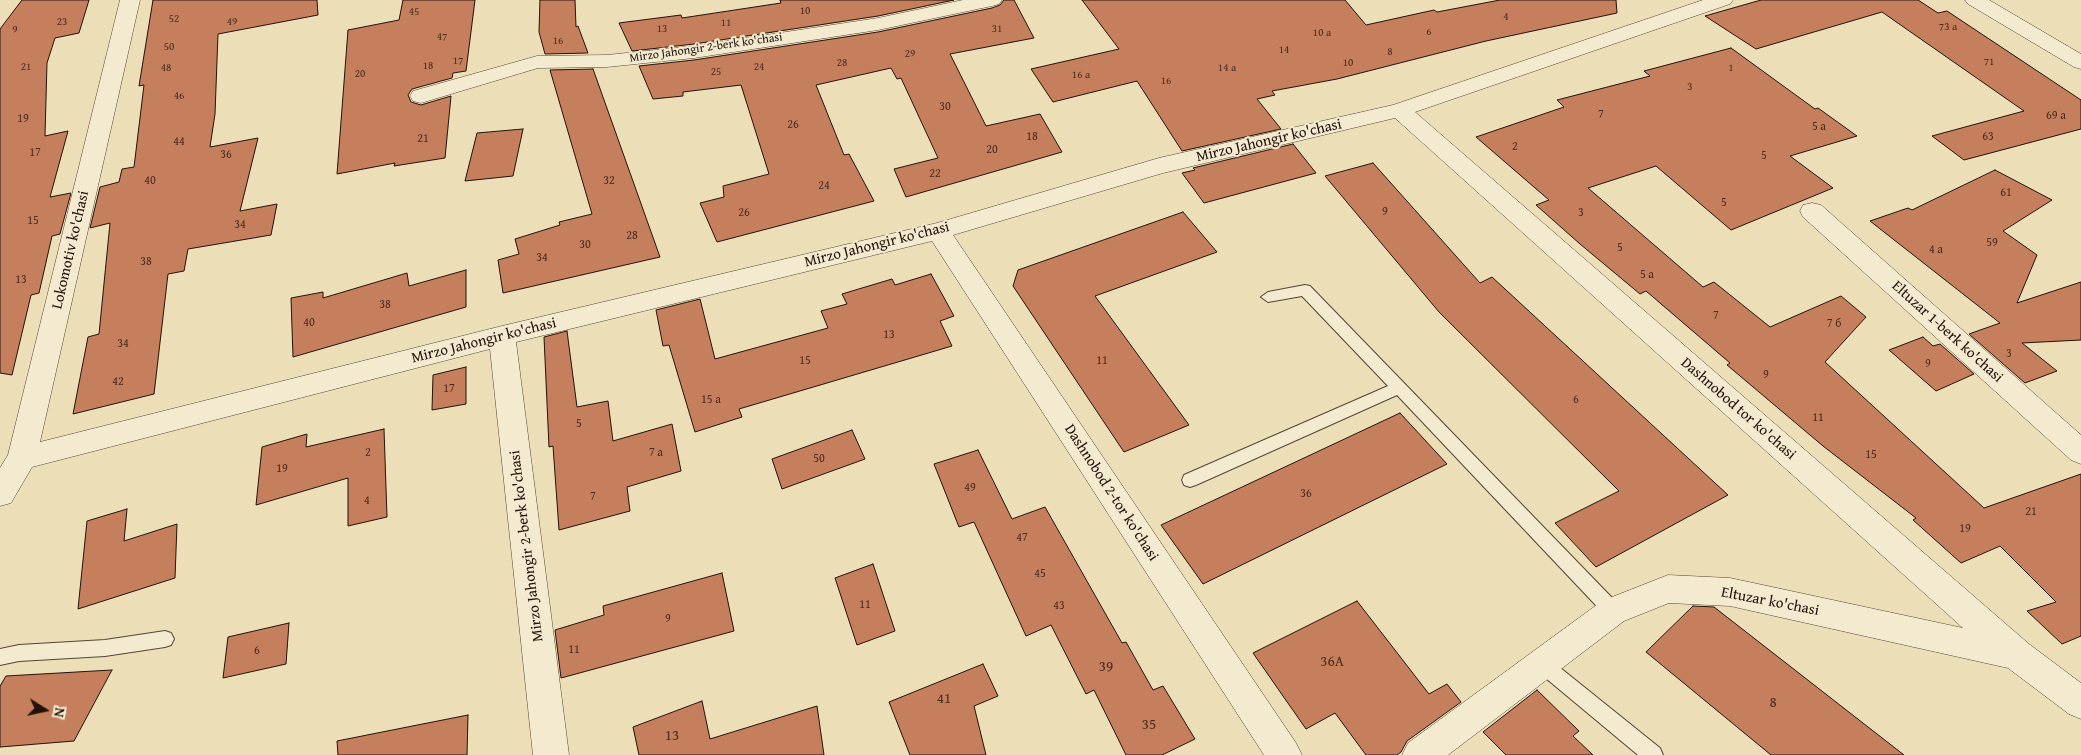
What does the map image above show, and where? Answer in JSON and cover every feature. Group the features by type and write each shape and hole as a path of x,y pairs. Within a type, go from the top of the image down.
{"street":[{"name":"Lokomotiv ko'chasi","path":"0,494 22,458 130,0"},
{"name":"Mirzo Jahongir 2-berk ko'chasi","path":"421,96 537,62 607,61 694,52 878,24 992,0"},
{"name":"Mirzo Jahongir ko'chasi","path":"22,458 502,336 938,231 1159,166 1399,110 1723,0"},
{"path":"1976,0 2081,63"},
{"name":"Dashnobod tor ko'chasi","path":"1399,110 2017,654 2080,700"},
{"name":"Eltuzar 1-berk ko'chasi","path":"1812,211 2081,452"},
{"name":"Dashnobod 2-tor ko'chasi","path":"938,231 1284,755"},
{"name":"Mirzo Jahongir 2-berk ko'chasi","path":"502,336 551,755"},
{"name":"Eltuzar ko'chasi","path":"1420,755 1613,611 1668,589 1730,592 2017,654"}],"lane":[{"path":"1268,297 1304,290 1613,611"},
{"path":"1190,480 1398,388"},
{"path":"0,657 19,653 105,648 165,639"},
{"path":"1542,664 1653,755"}],"building":[{"path":"22,0 89,0 79,33 55,38 47,63 45,136 68,131 50,197 71,193 60,234 52,236 39,293 31,295 12,375 0,373 0,29"},
{"path":"153,0 317,0 318,15 218,34 215,114 210,147 258,138 240,211 277,204 271,235 188,249 184,271 168,274 154,394 73,414 88,337 99,334 110,223 90,228 100,187 119,182 122,169 134,167 144,85 139,86"},
{"path":"403,0 475,0 466,71 453,73 452,78 412,89 408,95 411,102 421,105 451,96 445,158 394,166 395,163 337,174 348,30 399,20"},
{"path":"540,0 575,0 576,27 578,26 588,53 545,54 539,32"},
{"path":"780,0 954,0 878,16 694,44 632,51 619,23 681,15 682,18 781,3"},
{"path":"1004,0 1014,0 1034,38 950,54 986,126 1040,114 1062,152 906,197 894,169 938,158 901,78 897,79 891,68 816,85 844,155 849,154 874,201 717,242 700,203 724,197 723,186 769,174 741,85 683,92 683,96 653,99 639,66 694,60 878,32 992,8 1000,5"},
{"path":"1082,0 1345,0 1366,25 1434,10 1437,12 1500,0 1616,0 1617,13 1486,41 1337,79 1272,91 1275,95 1257,99 1281,129 1182,151 1137,81 1053,102 1031,69 1119,49"},
{"path":"1761,0 1918,0 1938,13 1947,11 2081,100 2081,129 1964,160 1932,136 2024,111 1882,12 1756,49 1705,16"},
{"path":"1731,48 1815,109 1818,108 1857,136 1790,156 1833,188 1731,230 1656,166 1588,188 1703,287 1714,282 1770,327 1841,296 1866,317 1825,362 1984,508 2081,474 2081,636 2062,644 2027,611 2056,602 2000,546 1961,563 1913,520 1916,518 1823,446 1727,365 1730,363 1646,291 1640,294 1580,244 1536,205 1549,200 1476,137 1564,107 1557,100 1650,76 1644,71"},
{"path":"593,69 660,257 503,293 498,260 519,254 515,239 560,225 559,222 592,214 550,70"},
{"path":"523,129 513,176 465,181 477,133"},
{"path":"1293,144 1316,173 1204,203 1182,173 1195,170 1193,168"},
{"path":"1373,163 1480,283 1492,277 1728,495 1596,567 1555,523 1619,491 1439,312 1325,176"},
{"path":"1995,170 2052,200 2003,231 2037,255 2017,303 2081,282 2081,340 2022,343 2057,371 2025,383 1969,334 2000,323 1870,221 1908,208 1912,210"},
{"path":"1183,212 1217,252 1095,296 1189,425 1124,452 1013,286 1018,270"},
{"path":"466,270 466,307 293,357 291,298 323,292 323,298 407,273 409,286"},
{"path":"931,274 954,316 940,321 952,346 739,409 742,417 695,432 669,345 663,346 656,310 700,299 715,359 828,328 821,311 847,304 842,294 892,279 895,285"},
{"path":"567,331 577,407 608,401 613,441 672,424 681,471 627,487 630,511 559,530 553,446 549,447 544,337"},
{"path":"1923,337 1933,346 1940,344 1974,374 1936,391 1889,350"},
{"path":"466,367 466,404 432,410 433,375"},
{"path":"1400,413 1447,464 1203,584 1161,525"},
{"path":"384,429 387,517 348,526 348,478 256,505 262,447 307,434 306,447"},
{"path":"852,430 865,459 782,489 772,459"},
{"path":"978,450 1012,519 1045,507 1122,643 1126,642 1153,690 1163,686 1195,739 1162,755 1126,755 1094,690 1086,694 1051,625 1026,636 974,522 959,527 934,464"},
{"path":"127,509 124,541 177,524 175,578 78,609 87,521"},
{"path":"873,564 895,631 857,645 835,578"},
{"path":"722,573 734,631 561,678 555,630 604,615 603,606"},
{"path":"1357,601 1429,694 1447,684 1461,702 1407,741 1401,752 1397,755 1366,755 1335,713 1306,729 1253,653"},
{"path":"1693,606 1714,607 1904,755 1771,755 1646,652"},
{"path":"289,623 286,664 223,678 228,637"},
{"path":"983,664 998,696 974,706 986,755 910,755 889,702"},
{"path":"112,670 74,741 0,747 0,686 6,676"},
{"path":"1537,690 1579,731 1573,736 1593,755 1506,755 1483,732"},
{"path":"702,701 710,739 817,706 824,755 639,755 633,727"},
{"path":"468,715 467,755 338,755 337,741"}]}
